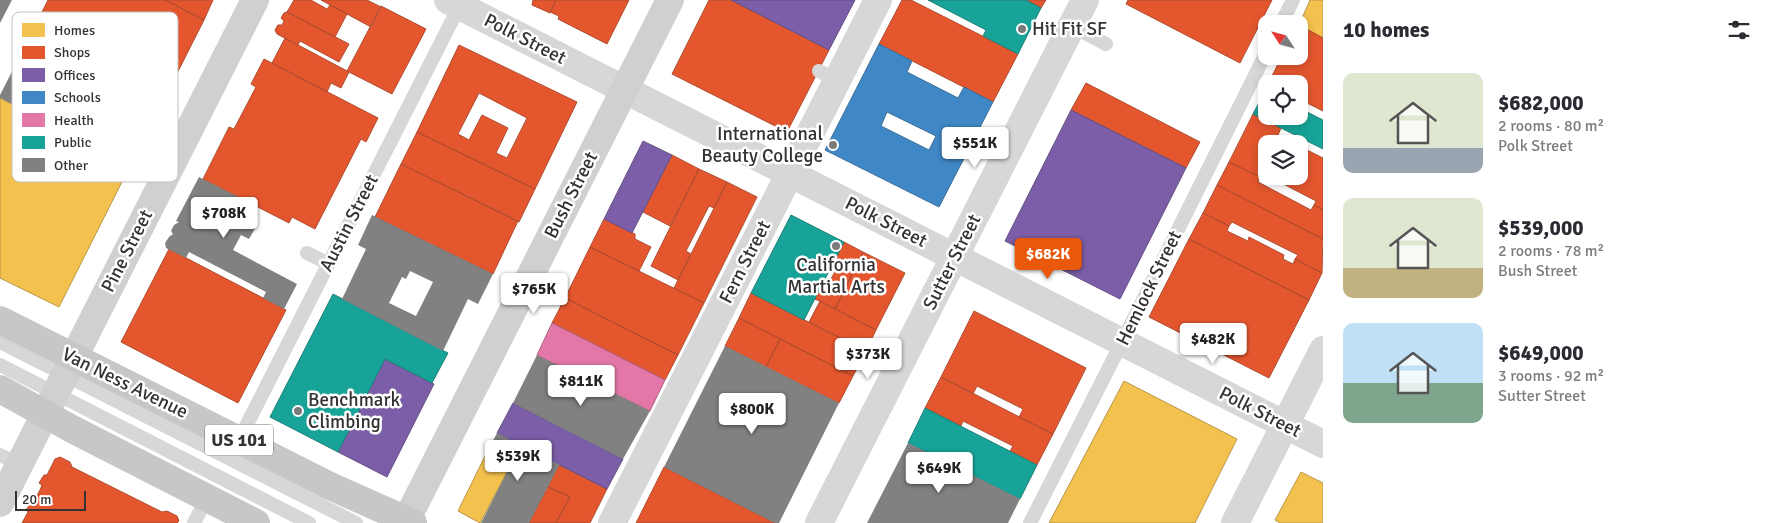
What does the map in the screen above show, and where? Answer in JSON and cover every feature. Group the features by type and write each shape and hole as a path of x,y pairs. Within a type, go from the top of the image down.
{"highway":[{"name":"Van Ness Avenue","path":"0,320 60,385 207,498 256,523"},
{"name":"Van Ness Avenue","path":"0,389 60,385 239,440 330,486 408,522"}],"main road":[{"name":"Pine Street","path":"178,152 255,0"},
{"name":"Bush Street","path":"408,522 670,0"},
{"name":"Pine Street","path":"0,502 10,460 60,385 163,182"}],"street":[{"name":"Fern Street","path":"612,523 790,173 828,75 878,0"},
{"name":"Sutter Street","path":"819,523 1085,0"},
{"name":"Polk Street","path":"457,2 625,90 1323,444"},
{"path":"1235,523 1323,350"}],"lane":[{"path":"1286,15 1293,0"},
{"name":"Austin Street","path":"239,440 329,264 457,2"},
{"path":"1072,26 1106,44"},
{"name":"Hemlock Street","path":"1030,523 1260,65"},
{"path":"307,253 329,264"},
{"path":"0,342 60,385 309,523"},
{"path":"0,366 60,385 356,523"},
{"path":"194,523 207,498"}],"building: Homes":[{"path":"1310,0 1323,0 1323,38 1308,30 1308,15 1303,15"},
{"path":"0,98 12,104 12,182 122,182 59,307 0,278"},
{"path":"1124,381 1237,439 1195,523 1049,523"},
{"path":"485,456 509,468 480,523 458,511"},
{"path":"1301,472 1323,483 1323,523 1280,523 1275,520"}],"building: Shops":[{"path":"48,0 165,0 204,20 178,71 178,12 42,12"},
{"path":"165,0 213,0 204,20"},
{"path":"294,0 311,0 327,9 330,5 347,14 335,37 287,12"},
{"path":"321,0 367,0 381,7 371,27"},
{"path":"533,0 556,0 550,13 532,5"},
{"path":"556,0 629,0 607,44 558,19 559,16 550,12"},
{"path":"709,0 731,0 829,50 787,132 672,74"},
{"path":"902,0 911,0 1018,54 993,102 879,44"},
{"path":"1026,0 1046,0 1041,8"},
{"path":"1128,0 1272,0 1264,15 1258,15 1258,28 1240,63 1126,4"},
{"path":"381,6 426,29 392,94 347,71"},
{"path":"287,12 349,44 339,62 300,41 298,45 277,34 275,30 278,25 282,25 284,21 281,18"},
{"path":"1308,30 1323,38 1323,111 1308,104 1308,75 1272,75 1278,65 1308,65"},
{"path":"285,38 349,72 341,88 331,83 327,92 272,63"},
{"path":"459,45 577,102 535,189 417,132","holes":["479,93 527,118 507,158 496,153 508,128 482,115 469,140 458,134"]},
{"path":"264,59 378,118 366,142 361,139 315,229 292,217 289,223 203,179 229,127 234,129 256,87 251,84"},
{"path":"1086,83 1200,142 1186,168 1071,110"},
{"path":"1253,114 1258,116 1258,125 1275,125 1281,128 1278,135 1258,135 1258,176 1229,162"},
{"path":"417,132 535,189 519,222 401,164"},
{"path":"1308,150 1323,158 1323,210 1314,205 1316,201 1285,185 1308,185"},
{"path":"672,155 699,169 670,226 643,212"},
{"path":"1229,162 1258,176 1258,185 1264,185 1311,210 1314,205 1323,210 1323,239 1217,185"},
{"path":"401,164 518,221 493,274 375,217"},
{"path":"699,169 727,182 714,208 709,206 686,251 691,254 678,280 651,266"},
{"path":"727,182 757,197 704,303 674,288"},
{"path":"1217,185 1323,239 1322,273 1295,259 1298,255 1232,222 1229,226 1203,213"},
{"path":"1203,213 1229,226 1227,231 1248,241 1249,237 1284,255 1283,259 1293,264 1295,259 1322,273 1309,300 1189,239"},
{"path":"604,219 635,234 635,239 651,247 639,271 590,247"},
{"path":"1189,239 1309,300 1269,378 1149,317"},
{"path":"844,242 863,252 835,309 815,299 823,281 828,284 836,270 831,268"},
{"path":"590,247 704,303 678,355 565,298"},
{"path":"169,249 286,310 238,403 121,342"},
{"path":"863,252 905,273 876,330 835,309"},
{"path":"751,293 866,351 853,376 739,318"},
{"path":"565,298 678,355 665,380 552,323"},
{"path":"820,301 876,330 866,351 809,322"},
{"path":"974,311 1086,368 1053,434 1019,417 1023,409 977,386 973,394 941,377"},
{"path":"739,318 780,339 766,367 725,346"},
{"path":"780,339 853,376 839,403 766,367"},
{"path":"941,377 1053,434 1037,465 1010,451 1013,446 963,421 961,426 925,408"},
{"path":"60,457 70,462 72,467 162,512 167,511 177,516 179,521 177,523 22,523 28,512 26,510 40,490 42,485 39,483 44,475 47,475 55,459"},
{"path":"559,465 607,489 590,523 556,523 570,497 548,487"},
{"path":"664,467 775,523 636,523"},
{"path":"548,487 570,497 556,523 529,523"}],"building: Offices":[{"path":"731,0 855,0 829,50"},
{"path":"1071,110 1186,168 1120,299 1005,241"},
{"path":"643,141 672,155 632,233 604,219"},
{"path":"385,359 434,384 387,477 338,452"},
{"path":"513,403 623,459 607,489 497,433"}],"building: Schools":[{"path":"879,44 912,61 907,72 958,98 964,87 993,102 939,207 825,150","holes":["887,112 936,136 929,150 881,126"]}],"building: Health":[{"path":"552,323 665,380 650,411 537,355"}],"building: Public":[{"path":"928,0 1026,0 1041,8 1018,54 983,36 986,30"},
{"path":"1258,104 1258,116 1253,114"},
{"path":"1308,112 1323,120 1323,149 1308,142 1308,135 1295,135 1275,125 1308,125"},
{"path":"791,215 844,242 804,320 751,293"},
{"path":"333,294 448,353 432,383 385,359 338,452 270,417"},
{"path":"925,408 1037,465 1020,499 908,443"}],"building: Other":[{"path":"0,0 12,0 0,23"},
{"path":"12,72 12,104 0,98"},
{"path":"199,177 256,206 249,220 257,225 249,239 241,235 233,250 297,284 284,309 263,298 266,292 189,252 186,258 166,248 165,243 173,234 171,231 174,225 179,222 176,221","holes":["220,211 231,216 227,224 216,219"]},
{"path":"372,215 493,274 478,304 468,299 443,351 342,299 366,249 358,245","holes":["410,271 433,282 416,316 389,303 402,277 406,279"]},
{"path":"725,346 839,403 779,523 775,523 664,467"},
{"path":"537,355 650,411 623,459 513,403"},
{"path":"497,433 559,465 529,523 481,523 509,468 485,456"},
{"path":"908,443 1020,499 1008,523 867,523"}],"place":[{"name":"Hit Fit SF","path":"1022,29"},
{"name":"International Beauty College","path":"833,145"},
{"name":"California Martial Arts","path":"836,246"},
{"name":"Benchmark Climbing","path":"298,411"}]}
